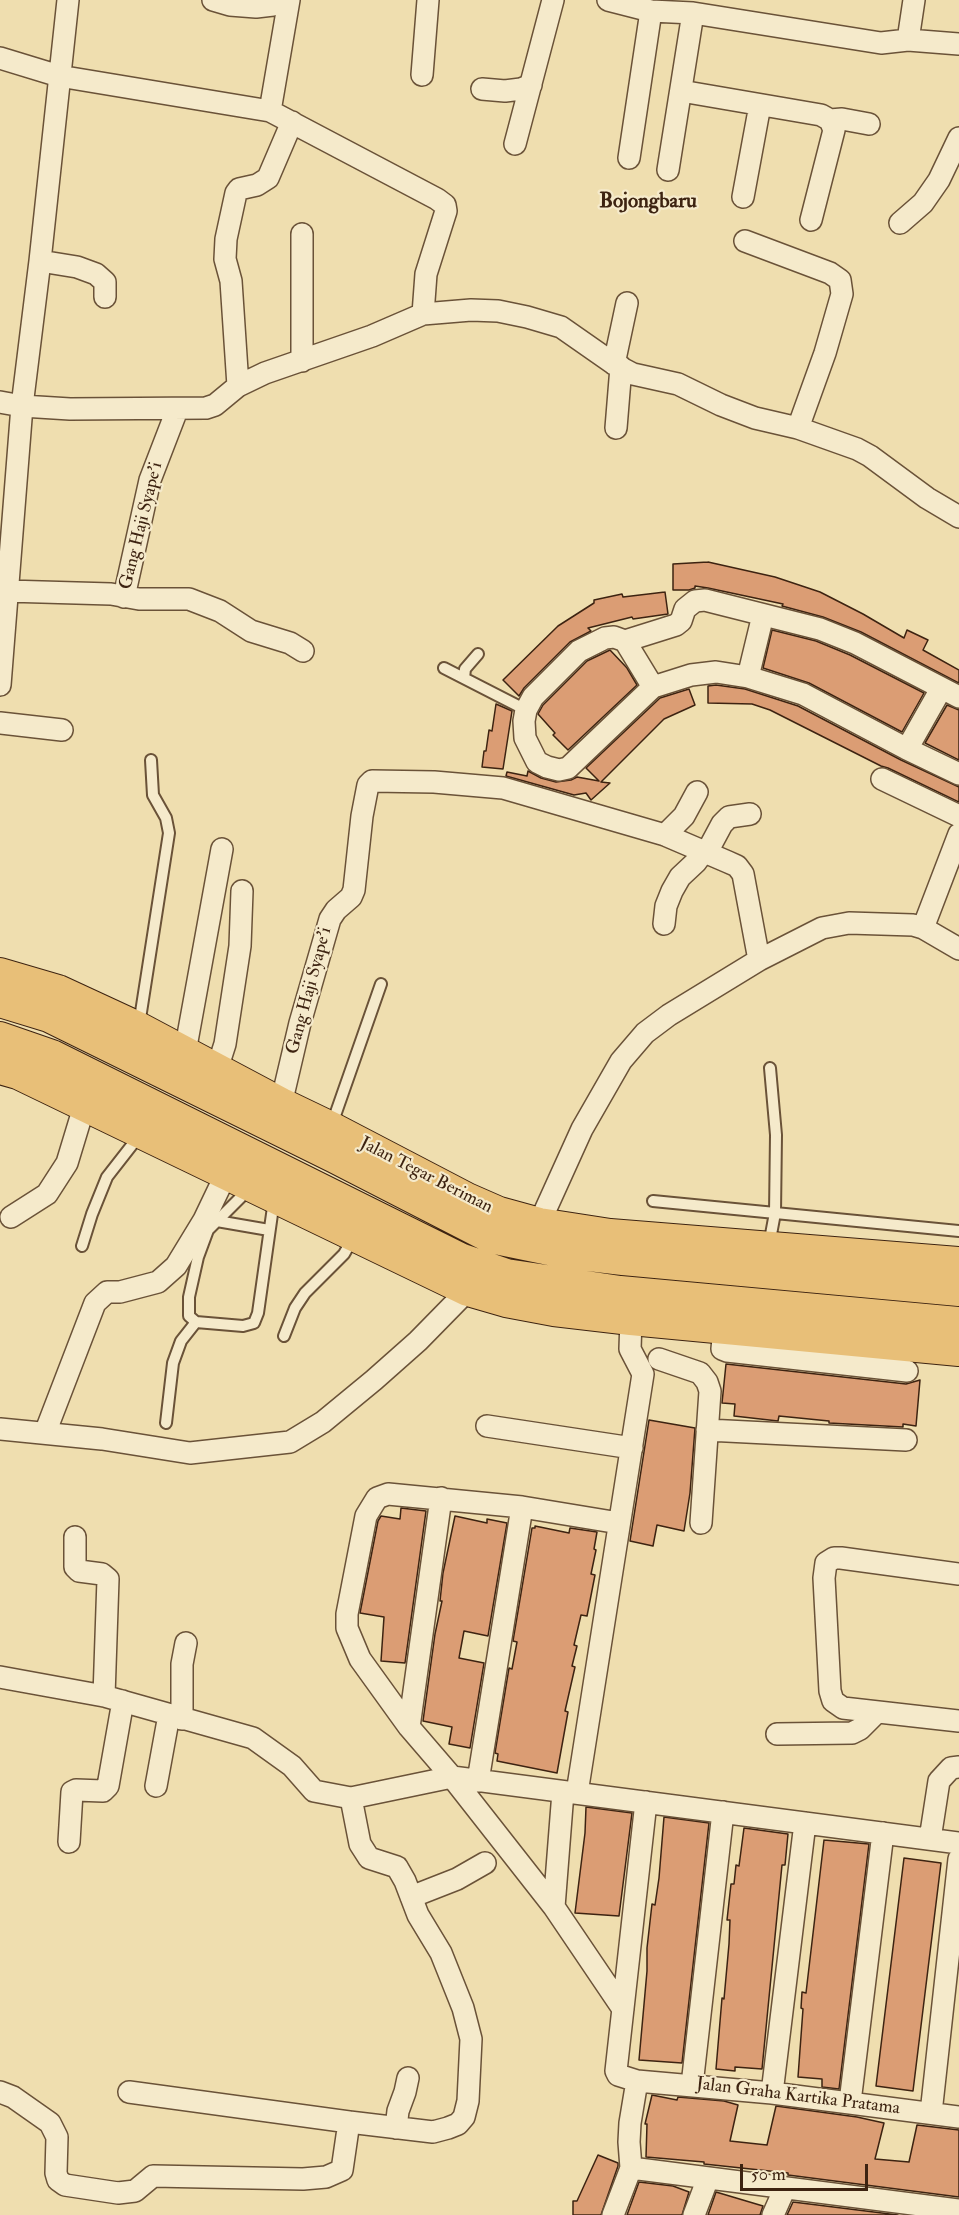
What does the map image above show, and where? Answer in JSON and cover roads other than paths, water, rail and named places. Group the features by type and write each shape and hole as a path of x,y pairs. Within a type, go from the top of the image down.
{"main road":[{"name":"Jalan Tegar Beriman","path":"0,974 58,990 217,1069 281,1104 491,1237 545,1249 623,1259 926,1274 959,1263"},
{"name":"Jalan Tegar Beriman","path":"0,1000 49,1016 338,1140 499,1213 539,1224 610,1235 769,1248 926,1274 959,1290"},
{"path":"0,1038 52,1056 314,1201 462,1260 626,1306 669,1323 724,1328 838,1351 915,1346 959,1323"},
{"path":"0,1068 18,1073 249,1185 314,1201 354,1235 468,1290 506,1301 554,1310 626,1306 959,1350"},
{"path":"623,1259 626,1306"}],"street":[{"path":"0,685 22,406 68,0"},
{"path":"213,0 230,5 256,7 273,4 279,0"},
{"path":"270,111 289,0"},
{"path":"422,75 428,0"},
{"path":"515,144 553,0"},
{"path":"908,40 914,0"},
{"path":"619,2 651,11 693,14 881,43 908,40 959,44"},
{"path":"629,158 651,11"},
{"path":"668,170 693,14"},
{"path":"0,58 59,76 270,111 445,205 446,211 426,274 423,314"},
{"path":"482,89 505,91 531,85"},
{"path":"681,91 821,115 830,120 842,119 869,124"},
{"path":"743,196 760,105"},
{"path":"811,220 834,130 830,120"},
{"path":"238,386 231,282 225,258 225,239 236,193 239,189 257,185 268,178 292,122"},
{"path":"900,224 923,203 939,180 959,138"},
{"path":"302,234 302,361"},
{"path":"745,241 830,273 840,280 842,294 828,343 798,428"},
{"path":"40,261 77,267 96,274 105,282 105,297"},
{"path":"616,428 617,365 627,303"},
{"path":"0,402 70,409 206,408 215,405 238,386 265,373 372,336 423,314 471,310 498,311 561,327 633,374 678,384 721,405 756,418 798,428 870,456 927,498 959,517"},
{"name":"Gang Haji Syape'i","path":"177,410 150,480 124,597 189,599 220,611 251,631 290,643 303,651"},
{"path":"7,591 111,594 124,597"},
{"path":"907,749 950,693 855,643 820,629 705,600 695,601 685,609 681,621 676,625 625,641 614,637 605,638 579,651 533,697 526,710 525,738 530,750 537,762 559,770 568,768 583,756 653,687 691,675 716,672 748,676 803,694 907,749 959,774"},
{"path":"748,676 763,615"},
{"path":"625,641 653,687"},
{"path":"0,723 62,730"},
{"path":"882,778 959,816"},
{"name":"Gang Haji Syape'i","path":"281,1104 322,940 330,919 336,910 351,897 354,890 362,816 368,785 372,781 434,782 503,788 666,835"},
{"path":"698,792 684,816 666,835 737,866 743,874 759,960"},
{"path":"664,924 666,906 680,877 705,852 722,824 729,817 750,814"},
{"path":"923,928 959,834"},
{"path":"185,1052 222,849"},
{"path":"217,1069 225,1044 240,946 242,891"},
{"path":"539,1224 582,1129 621,1061 645,1033 669,1015 759,960 822,928 842,924 870,923 912,925 923,928 959,949"},
{"path":"11,1217 47,1194 67,1163 84,1107"},
{"path":"45,1433 95,1303 107,1292 120,1292 158,1282 176,1266 204,1220 249,1185"},
{"path":"0,1429 190,1452 290,1442 323,1422 374,1380 418,1341 468,1290"},
{"path":"554,1907 570,1793 620,1523 643,1374 630,1348 626,1306"},
{"path":"643,1374 659,1359 669,1323"},
{"path":"659,1359 700,1373 710,1391 701,1523"},
{"path":"487,1426 632,1448"},
{"path":"707,1430 906,1440"},
{"path":"620,1523 522,1508 388,1494 377,1498 366,1516 348,1614 349,1636 360,1659 409,1727 452,1777 554,1907 623,2009"},
{"path":"409,1727 441,1498"},
{"path":"478,1780 522,1508"},
{"path":"69,1842 72,1792 76,1790 103,1791 108,1786 114,1699 108,1579 106,1575 79,1570 75,1567 75,1537"},
{"path":"959,1574 834,1558 826,1563 824,1578 830,1691 833,1701 843,1708 959,1721"},
{"path":"156,1786 176,1717 186,1643"},
{"path":"0,1677 114,1699 253,1738 292,1766 314,1791 351,1798 452,1777 959,1843"},
{"path":"777,1734 852,1733 860,1729 878,1712"},
{"path":"930,1839 939,1780 951,1768 959,1767"},
{"path":"129,2092 433,2132 458,2124 464,2117 468,2101 471,2039 463,2008 441,1953 418,1915 397,1867 369,1858 360,1844 351,1798"},
{"path":"613,2215 631,2168 629,2133 638,2081 622,2077 616,2071 646,1802"},
{"path":"692,2085 723,1812"},
{"path":"772,2093 805,1823"},
{"path":"850,2102 883,1833"},
{"path":"931,2113 959,1859"},
{"path":"411,1897 457,1879 485,1863"},
{"path":"396,2128 398,2111 408,2078"},
{"name":"Jalan Graha Kartika Pratama","path":"638,2081 772,2093 959,2117"},
{"path":"0,2092 13,2097 50,2122 57,2137 56,2173 58,2180 65,2185 118,2193 135,2191 153,2176 303,2180 326,2177 342,2170 349,2122"},
{"path":"631,2168 785,2188 853,2206 932,2211 959,2210"},
{"path":"694,2215 708,2178"},
{"path":"773,2215 785,2188"}],"lane":[{"path":"464,678 465,669 478,654"},
{"path":"444,668 526,710"},
{"path":"138,1028 169,833 166,818 153,795 151,760"},
{"path":"338,1140 381,984"},
{"path":"769,1248 775,1213 776,1135 770,1068"},
{"path":"82,1246 107,1177 141,1134"},
{"path":"249,1185 269,1230 258,1313 254,1323 243,1326 196,1322 189,1316 191,1287 198,1257 208,1230 241,1197 249,1185"},
{"path":"653,1201 959,1231"},
{"path":"217,1221 269,1230"},
{"path":"284,1336 295,1308 305,1293 344,1254 354,1235"},
{"path":"165,1422 173,1363 181,1341 196,1322"}],"district":[{"name":"Bojongbaru","path":"648,202"}]}
